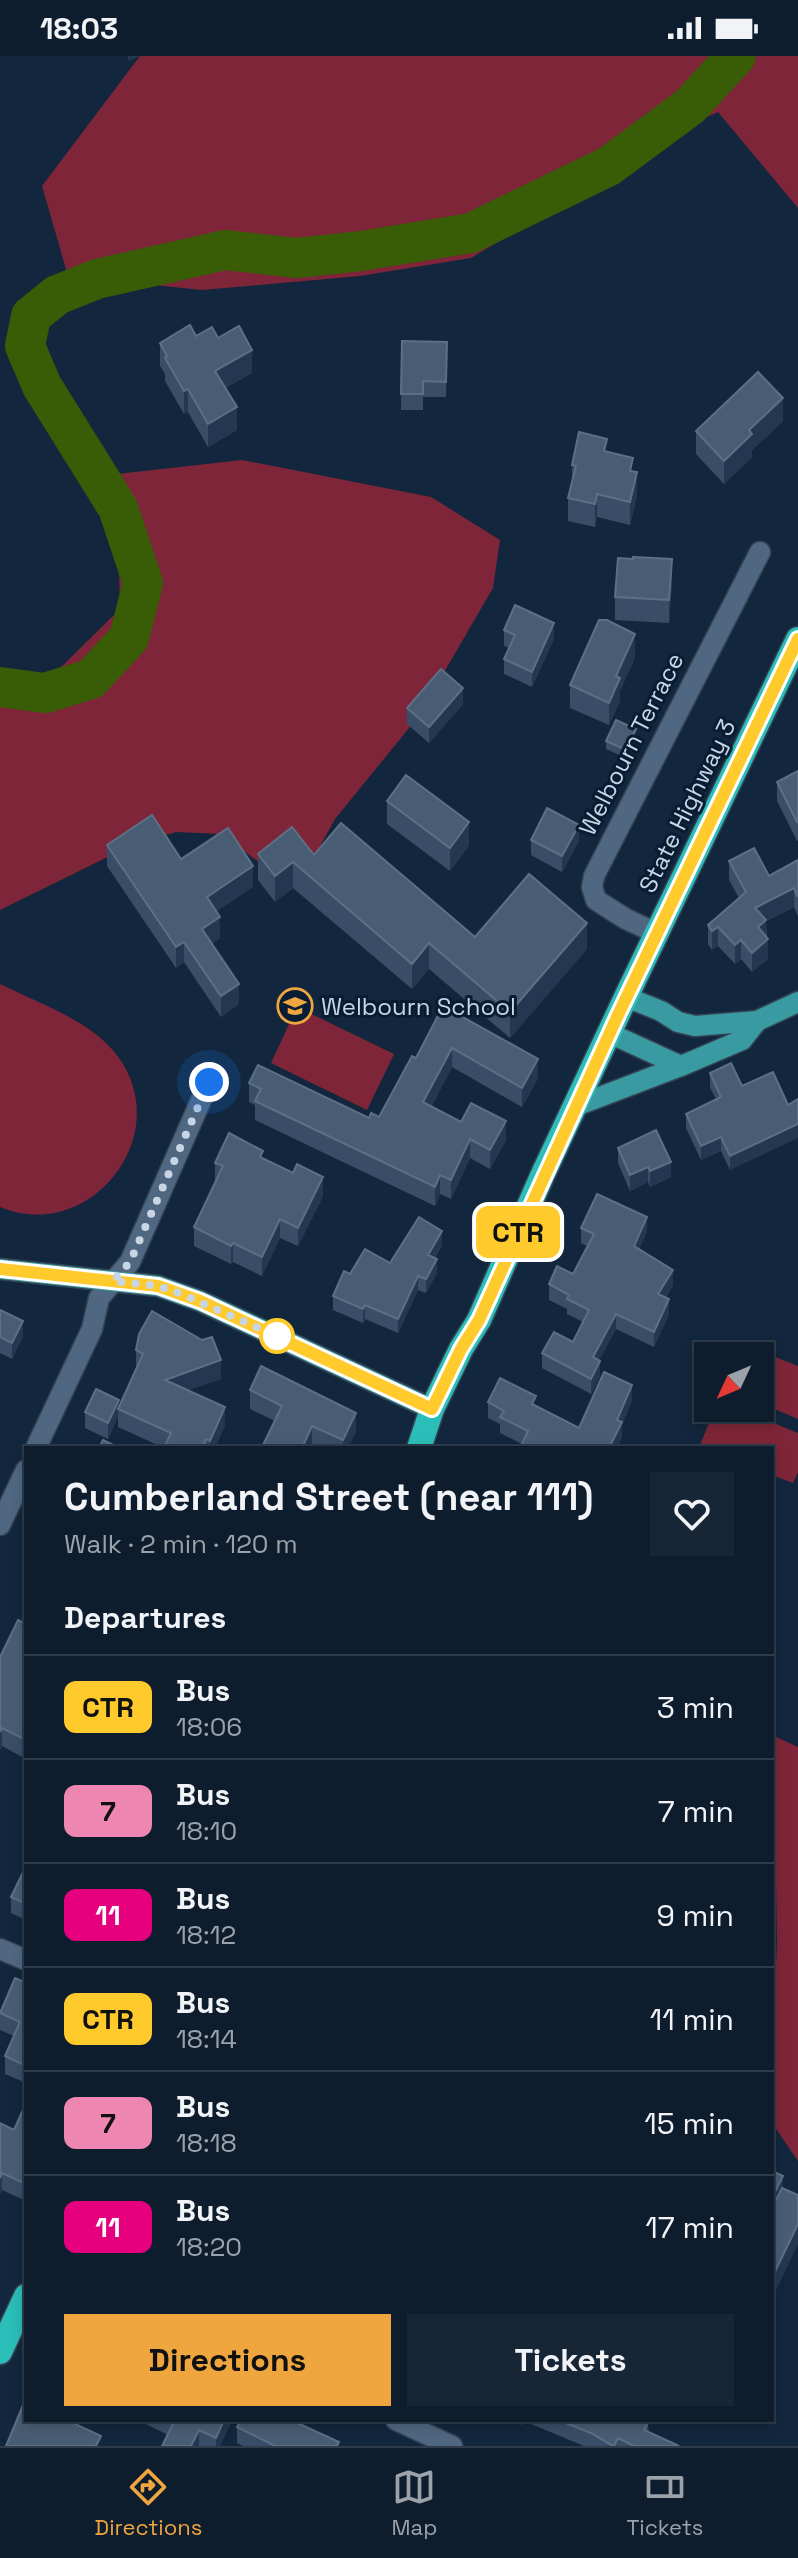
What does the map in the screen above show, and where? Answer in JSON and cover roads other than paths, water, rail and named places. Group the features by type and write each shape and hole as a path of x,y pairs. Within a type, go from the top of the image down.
{"highway":[{"name":"State Highway 3","path":"420,1446 432,1409 479,1320 609,1033 798,639"},
{"path":"0,2352 24,2300"}],"main road":[{"path":"626,997 661,1011 678,1022 695,1026 757,1021 798,1002"},
{"path":"576,1106 742,1040 757,1021"},
{"path":"609,1033 681,1066"},
{"path":"0,1269 158,1286 200,1301 432,1409"}],"street":[{"name":"Welbourn Terrace","path":"656,933 596,900 592,887 594,876 760,552"},
{"path":"37,1446 92,1329 99,1298 130,1262 209,1082"},
{"path":"0,1525 24,1474"},
{"path":"0,1949 24,1959"},
{"path":"406,2422 427,2426 452,2446"}],"waterway":[{"path":"0,687 45,693 91,679 129,638 143,583 118,508 42,386 25,346 31,316 57,295 97,279 225,250 297,258 471,233 609,166 690,106 736,56"}],"place":[{"name":"Welbourn School","path":"295,1006"}]}
